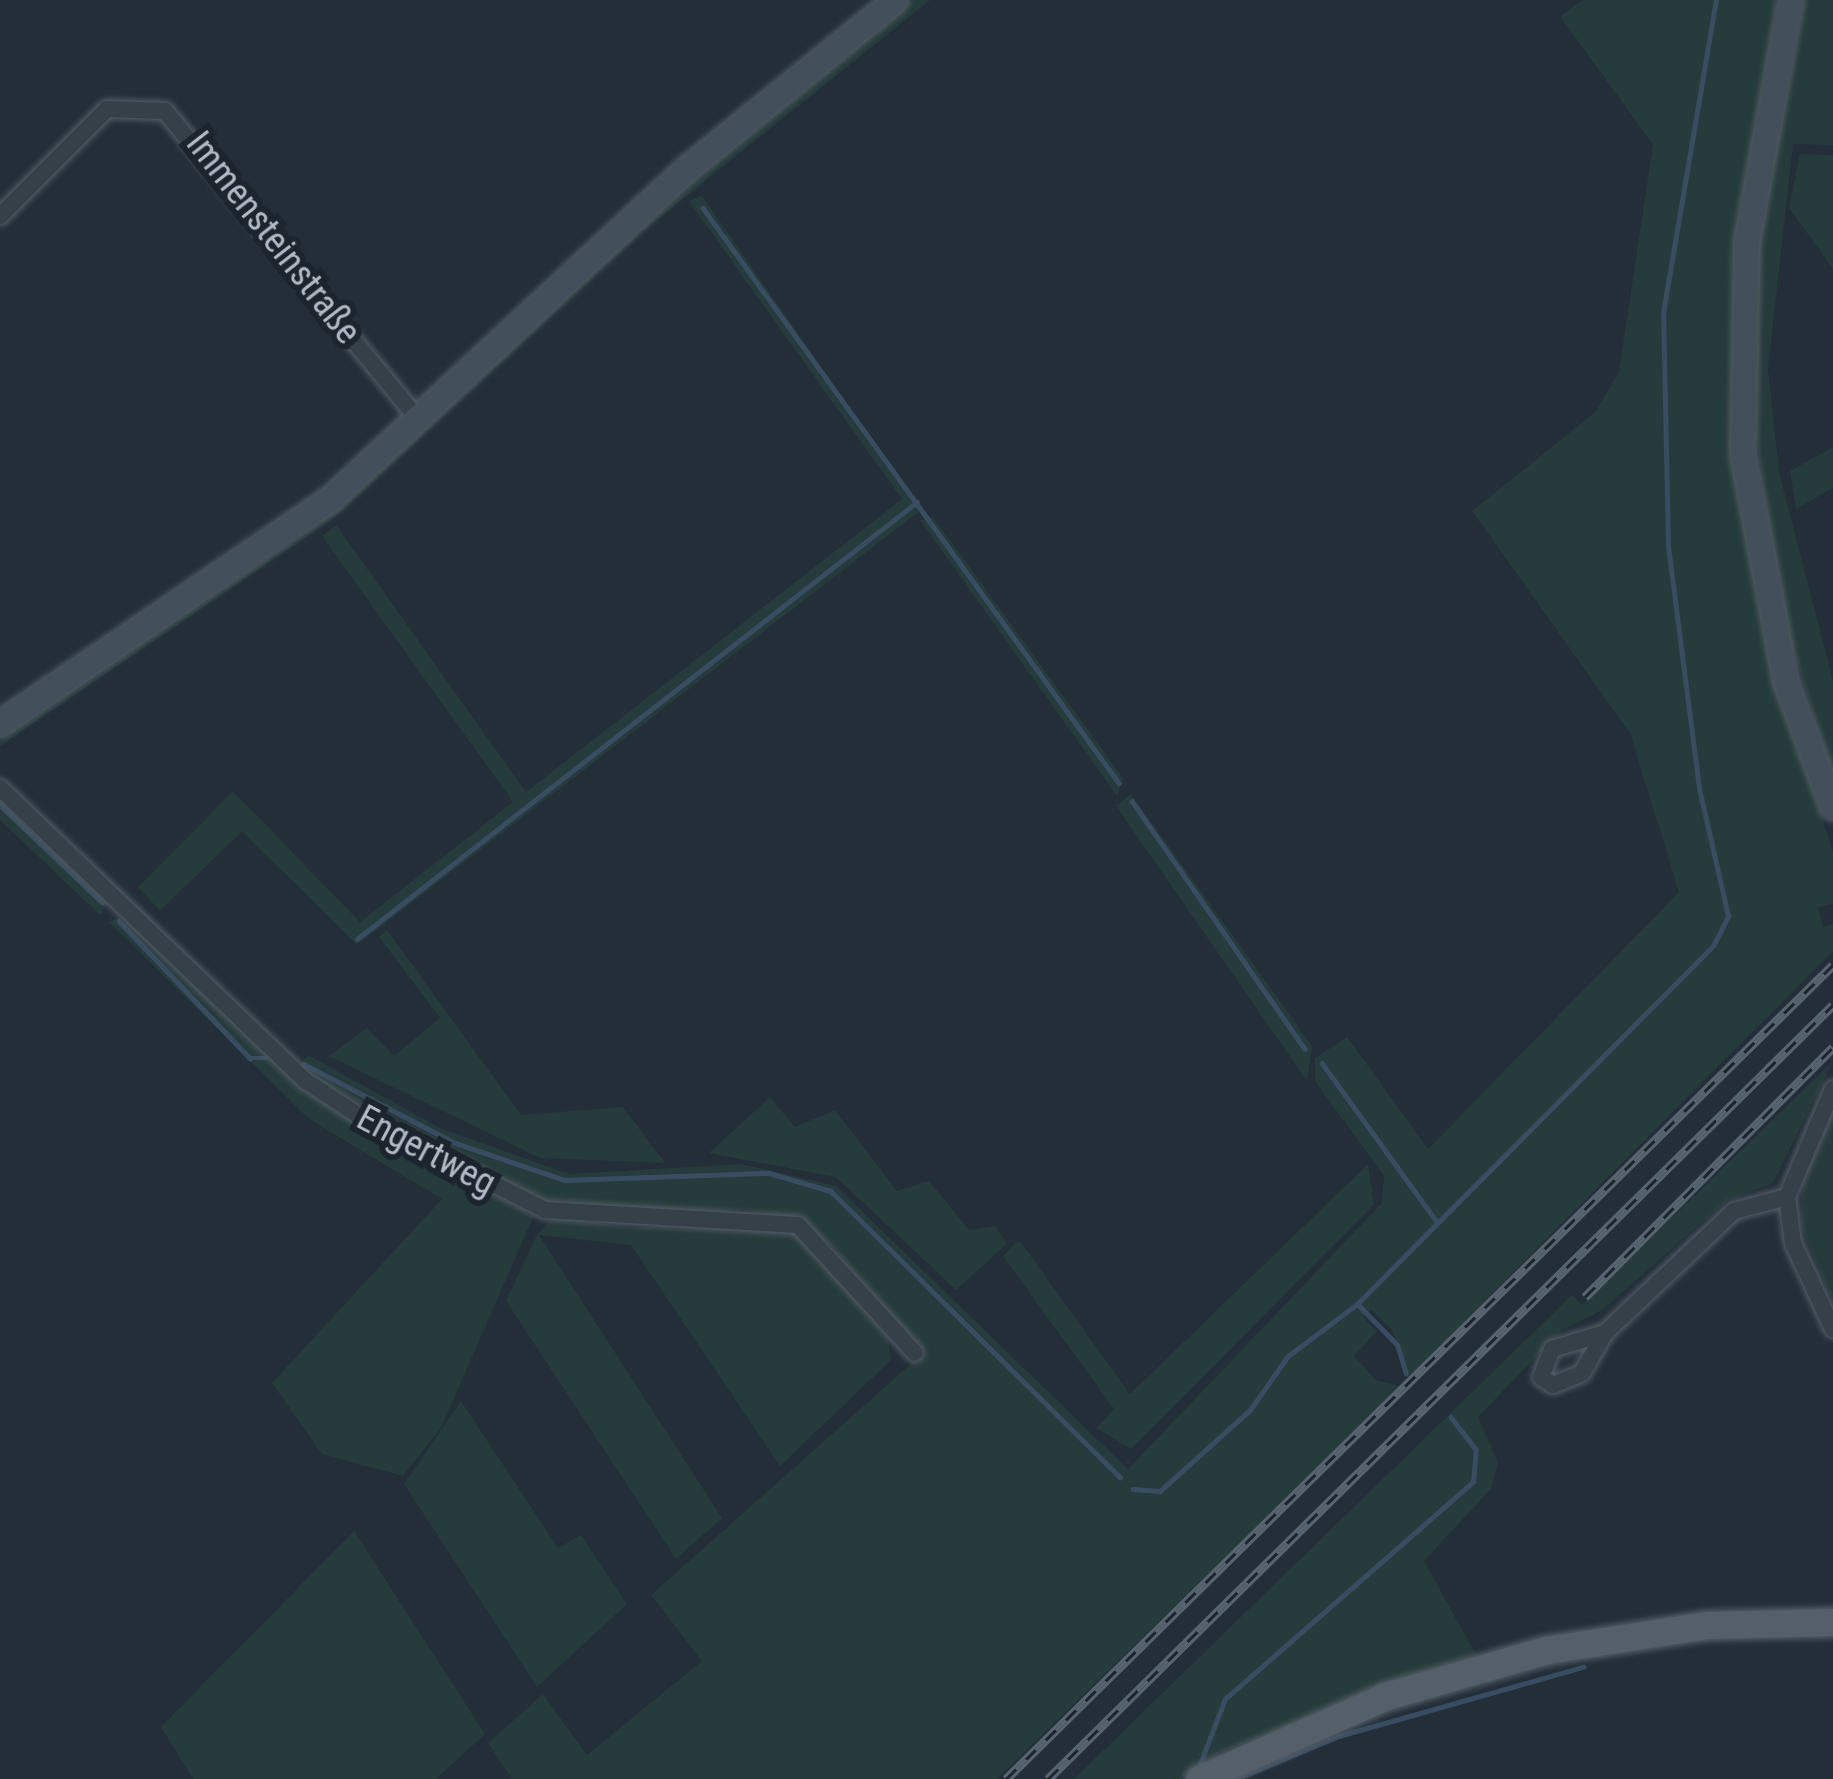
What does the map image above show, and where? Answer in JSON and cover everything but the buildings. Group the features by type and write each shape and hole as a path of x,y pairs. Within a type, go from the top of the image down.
{"main road":[{"path":"0,724 332,498 686,170 896,0"},
{"path":"1792,0 1747,241 1743,454 1786,682 1833,808"},
{"path":"1211,1773 1386,1696 1546,1650 1691,1627 1833,1622"}],"street":[{"name":"Immensteinstraße","path":"0,216 91,119 166,111 419,420"},
{"name":"Engertweg","path":"0,788 306,1081 359,1116 545,1210 798,1225 914,1353"},
{"path":"1833,1089 1787,1197 1800,1262 1833,1329"},
{"path":"1605,1333 1734,1211 1787,1197"}],"green space":[{"path":"913,0 930,0 643,231 335,517 0,746 0,735 303,535 629,230"},
{"path":"1583,0 1776,0 1735,279 1733,417 1782,695 1833,852 1833,904 1818,907 1823,927 1833,924 1833,951 1410,1376 1392,1330 1371,1310 1363,1317 1377,1331 1354,1356 1376,1380 1401,1386 997,1779 512,1779 488,1743 543,1694 587,1755 702,1661 651,1595 922,1354 834,1248 797,1220 746,1209 605,1216 530,1199 297,1068 308,1055 440,1128 569,1174 742,1164 836,1186 1128,1469 1382,1203 1384,1176 1315,1081 1315,1058 1347,1037 1428,1149 1679,892 1630,733 1472,511 1595,412 1619,372 1653,145 1560,16"},
{"path":"1806,0 1833,0 1833,145 1793,144 1768,368 1779,472 1833,681 1833,779 1781,610 1751,398 1757,236"},
{"path":"1800,154 1833,155 1833,269 1789,208"},
{"path":"702,196 921,510 357,945 242,831 160,911 138,887 233,791 360,922 513,802 322,536 336,525 526,792 902,499 689,201"},
{"path":"1833,447 1833,488 1796,509 1790,471"},
{"path":"933,517 1123,778 1117,796 920,520"},
{"path":"1131,794 1312,1046 1307,1081 1116,806"},
{"path":"0,796 109,901 100,915 0,820"},
{"path":"126,915 239,1026 402,1147 534,1215 441,1428 403,1476 322,1454 272,1383 442,1199 309,1119 109,922"},
{"path":"387,930 521,1115 623,1107 665,1163 540,1158 329,1056 367,1028 394,1056 440,1018 379,937"},
{"path":"1833,1061 1773,1183 1726,1201 1601,1311 1562,1330 1478,1417 1498,1462 1491,1489 1424,1561 1478,1658 1221,1752 1181,1779 1074,1779 1572,1295 1582,1305"},
{"path":"770,1097 795,1127 835,1110 897,1191 929,1181 969,1230 995,1226 1007,1244 956,1290 836,1177 709,1153"},
{"path":"1833,1111 1833,1303 1801,1226 1803,1170"},
{"path":"1368,1164 1374,1205 1131,1449 1096,1428 1114,1409 1003,1256 1019,1240 1130,1394"},
{"path":"554,1216 630,1228 763,1220 804,1237 887,1332 891,1360 780,1466 631,1245 539,1235 722,1518 676,1559 506,1301 537,1235"},
{"path":"461,1401 558,1548 581,1535 627,1604 537,1687 404,1484"},
{"path":"354,1531 485,1734 436,1779 193,1779 161,1727"}],"waterway":[{"path":"1406,1374 1397,1345 1357,1304 1713,946 1728,916 1699,788 1668,546 1663,313 1716,0"},
{"path":"703,208 1119,783"},
{"path":"357,939 917,502"},
{"path":"1132,801 1305,1049"},
{"path":"0,805 102,902"},
{"path":"119,921 250,1058 266,1058"},
{"path":"1322,1063 1437,1222"},
{"path":"304,1064 455,1143 565,1180 769,1173 831,1191 1120,1477"},
{"path":"1133,1489 1160,1491 1250,1410 1288,1356 1357,1304"},
{"path":"1198,1769 1225,1699 1473,1482 1476,1450 1451,1418"},
{"path":"1236,1779 1339,1736 1583,1667"}],"railway":[{"path":"1006,1779 1833,965"},
{"path":"1048,1779 1833,1005"},
{"path":"1585,1297 1833,1047"}]}
